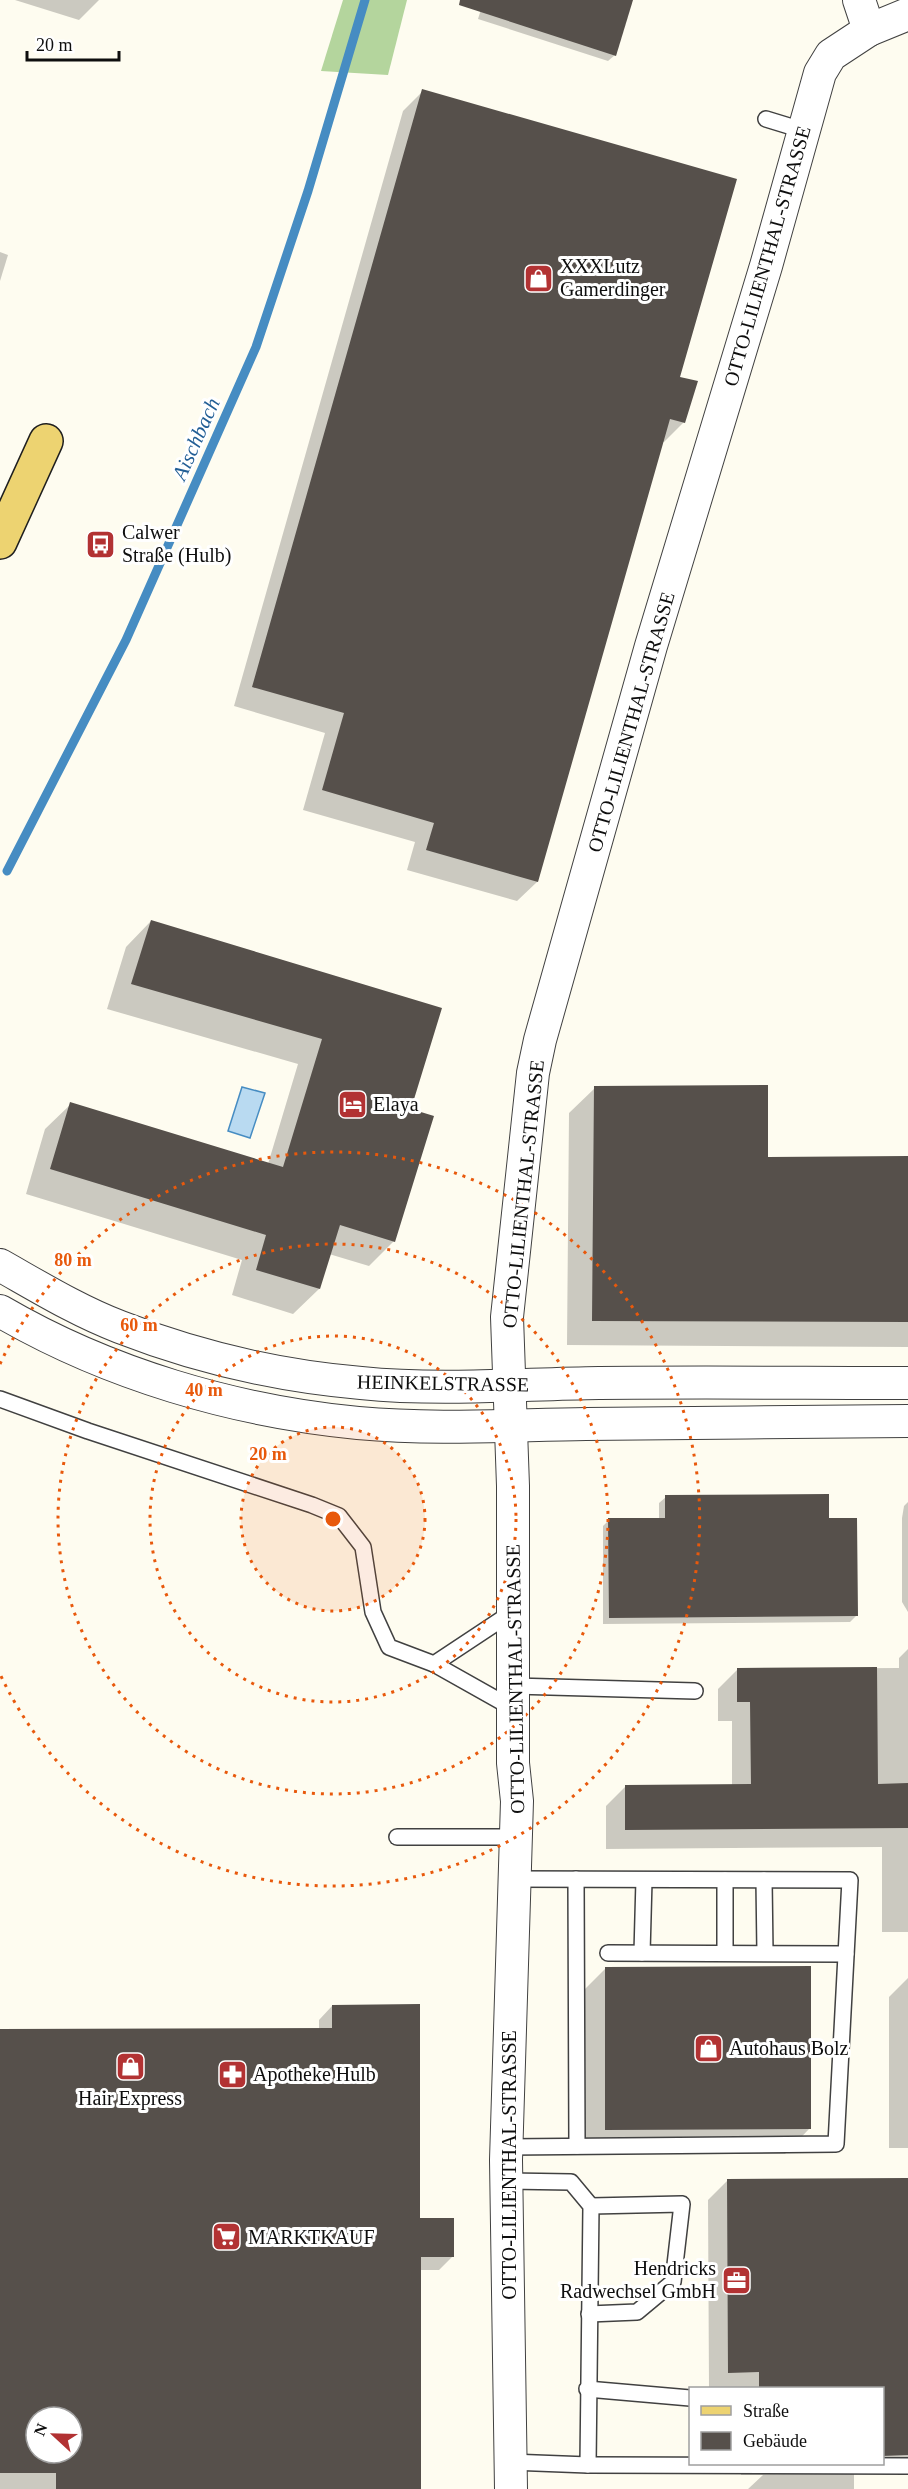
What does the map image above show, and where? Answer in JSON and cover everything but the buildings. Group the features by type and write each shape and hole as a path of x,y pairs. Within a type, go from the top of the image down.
{"main road":[{"path":"0,542 46,441"}],"street":[{"path":"859,0 869,30"},
{"name":"OTTO-LILIENTHAL-STRASSE","path":"510,2476 506,2147 517,1802 513,1763 512,1427 507,1317 533,1073 540,1040 651,646 766,266 802,129 820,74 831,55 869,30 908,14"},
{"name":"HEINKELSTRASSE","path":"0,1265 56,1298 119,1327 185,1349 261,1370 361,1383 460,1387 597,1383 908,1383"},
{"name":"HEINKELSTRASSE","path":"0,1311 38,1333 104,1361 174,1386 254,1407 358,1422 512,1427 582,1424 908,1421"}],"lane":[{"path":"766,119 802,129"},
{"path":"0,1399 98,1435 312,1505 339,1516 363,1547 374,1612 389,1647 514,1698 695,1691"},
{"path":"434,1664 514,1611"},
{"path":"397,1837 516,1837"},
{"path":"506,2147 836,2144 850,1880 515,1879"},
{"path":"576,1879 577,2146"},
{"path":"642,1953 644,1880"},
{"path":"725,1880 725,1953"},
{"path":"764,1880 765,1953"},
{"path":"608,1953 846,1954"},
{"path":"506,2181 571,2182 591,2206 587,2389 588,2465"},
{"path":"589,2314 637,2312 673,2283 681,2204 591,2206"},
{"path":"587,2389 689,2398"},
{"path":"510,2476 588,2465 908,2466"}],"green space":[{"path":"343,0 407,0 388,75 321,71"}],"water":[{"path":"242,1087 265,1093 250,1138 228,1131"}],"waterway":[{"name":"Aischbach","path":"7,871 126,640 256,347 308,191 365,0"}],"place":[{"name":"XXXLutz Gamerdinger","path":"539,278"},
{"name":"Calwer Straße (Hulb)","path":"101,544"},
{"name":"Elaya","path":"352,1104"},
{"name":"Autohaus Bolz","path":"708,2048"},
{"name":"Hair Express","path":"130,2067"},
{"name":"Apotheke Hulb","path":"232,2074"},
{"name":"MARKTKAUF","path":"227,2237"},
{"name":"Hendricks Radwechsel GmbH","path":"737,2280"}]}
